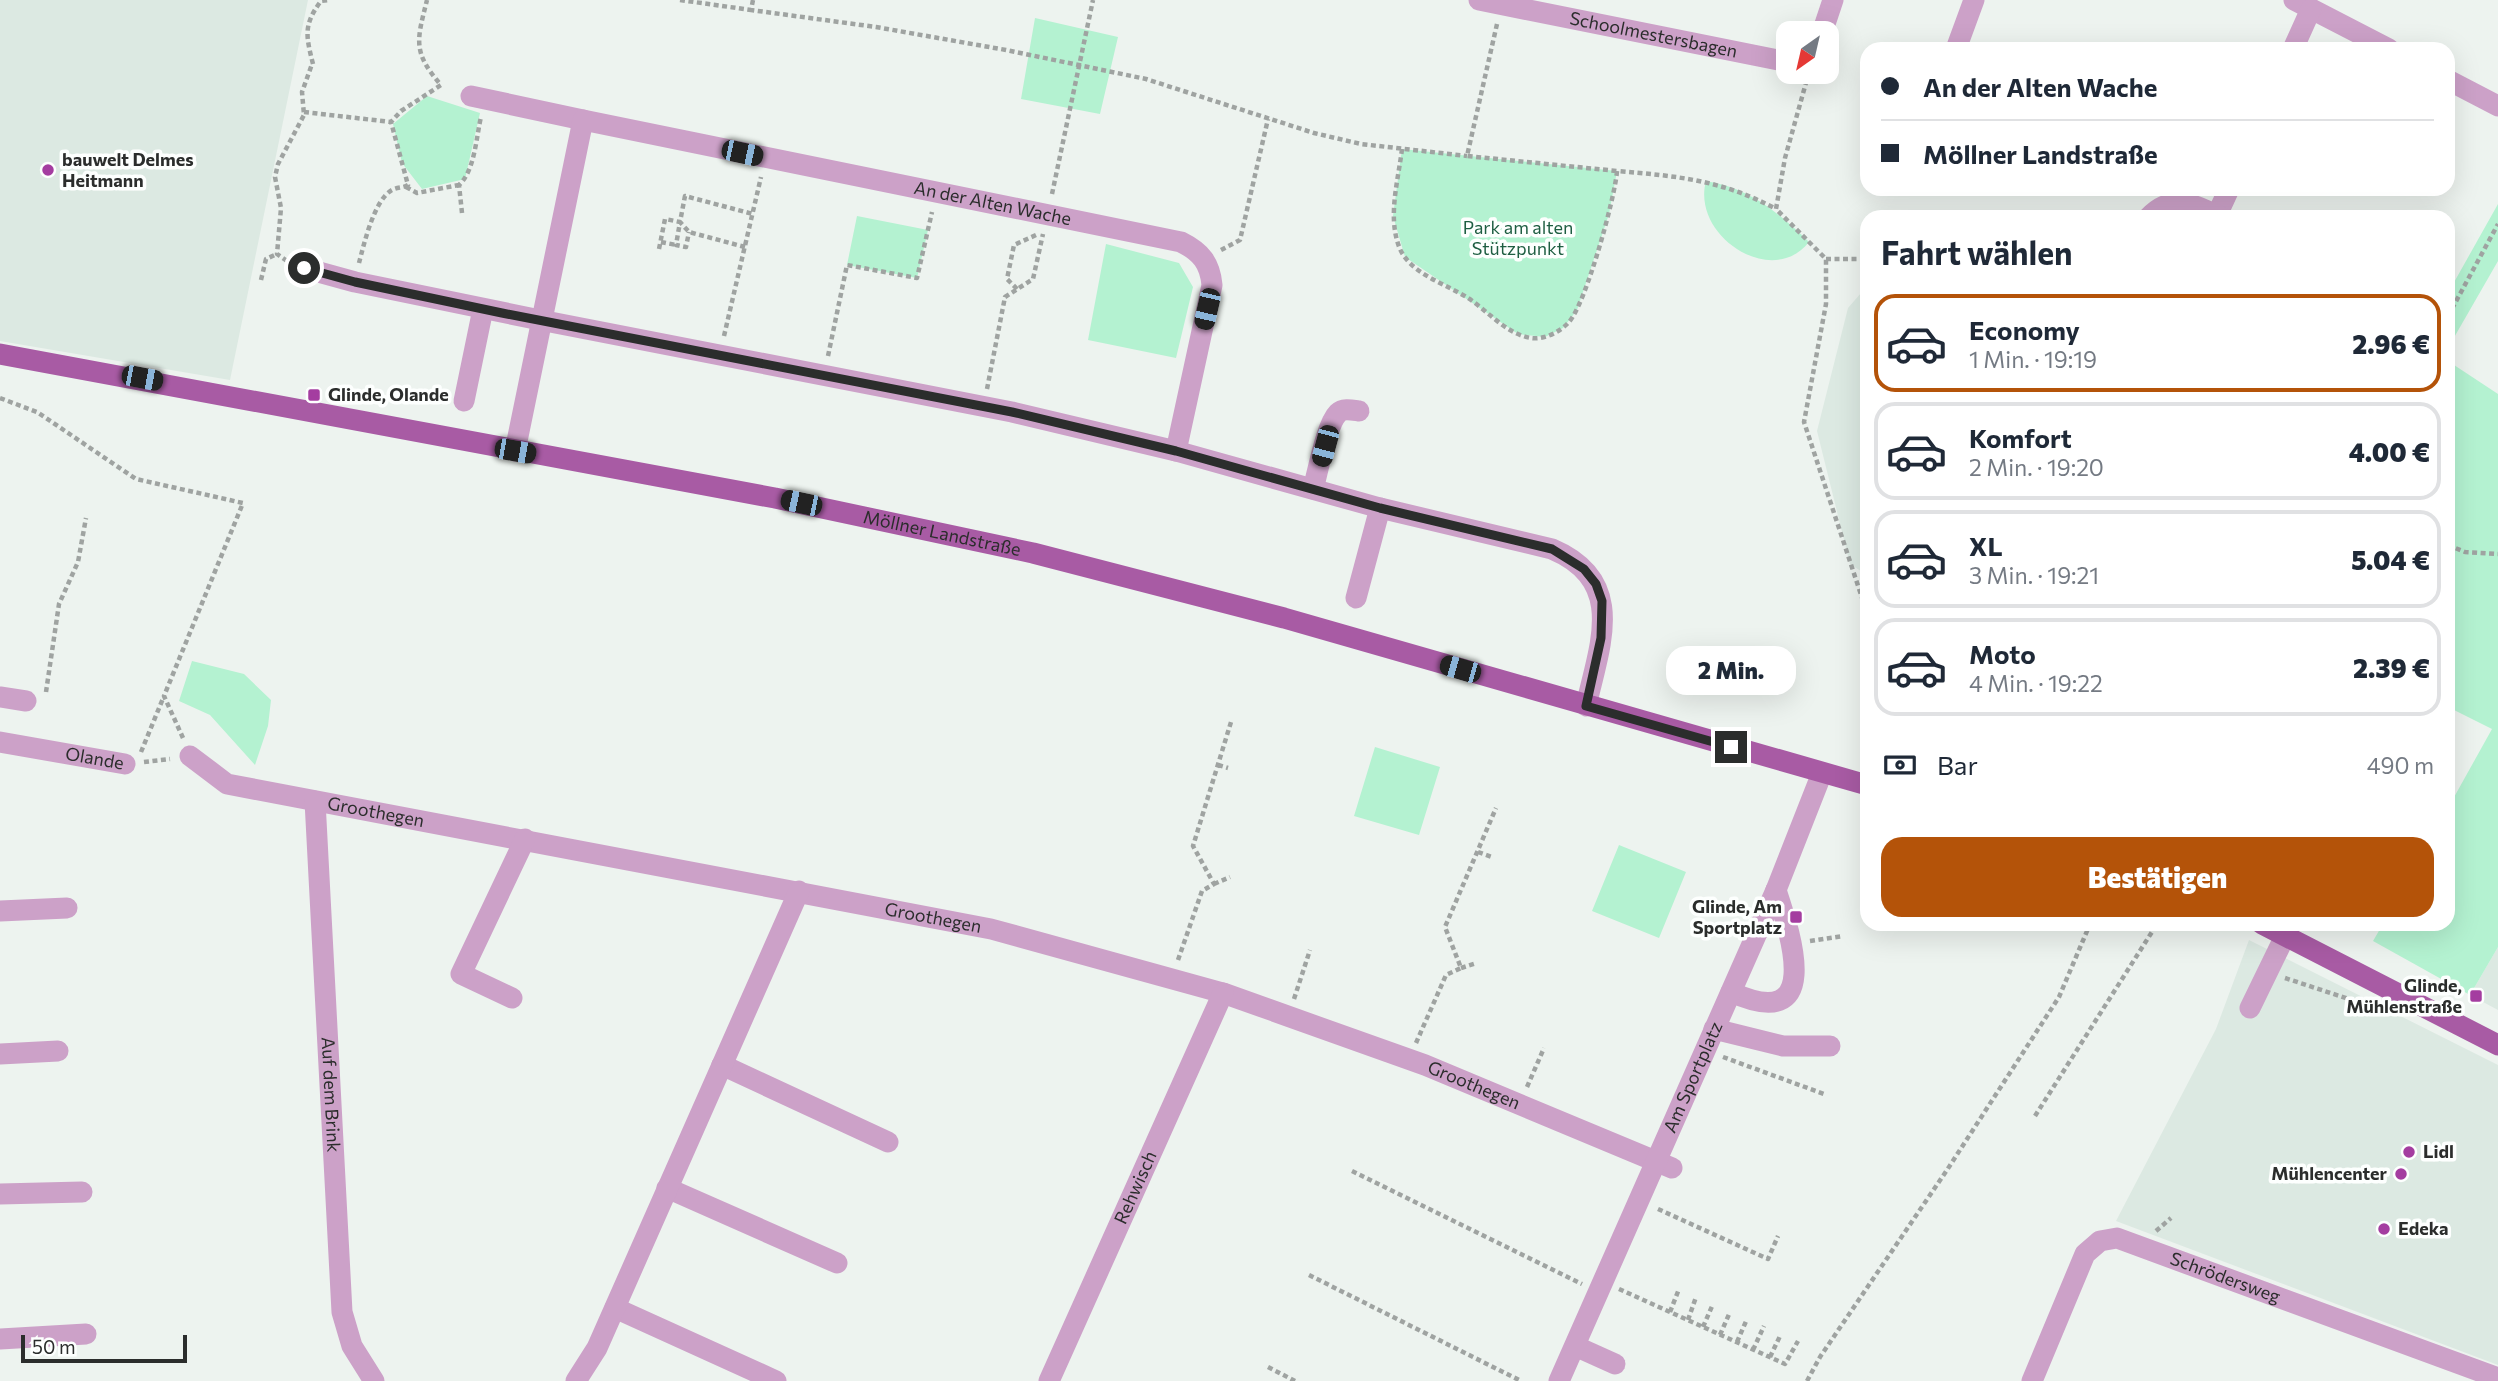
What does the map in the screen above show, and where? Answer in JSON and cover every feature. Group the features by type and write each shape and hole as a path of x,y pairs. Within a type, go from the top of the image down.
{"main road":[{"name":"Möllner Landstraße","path":"0,354 142,378 515,451 775,498 1033,553 1284,618 1860,783"},
{"path":"2275,931 2498,1045"}],"street":[{"name":"Schoolmestersbagen","path":"1479,0 1776,60"},
{"path":"1826,21 1833,0"},
{"path":"1959,42 1974,0"},
{"path":"2295,42 2303,4 2376,42"},
{"path":"2455,84 2498,106"},
{"name":"An der Alten Wache","path":"478,98 936,192 1046,223 1181,242 1195,249 1205,259"},
{"path":"515,451 583,120"},
{"path":"2158,210 2165,205 2185,201 2205,210"},
{"path":"1176,451 1212,285 1205,259"},
{"path":"304,268 355,282 483,309 983,406 1176,451 1380,508 1552,549 1584,569 1596,584 1604,619 1586,706"},
{"path":"464,401 483,309"},
{"path":"1313,489 1331,425 1337,414 1345,409 1359,411"},
{"path":"1356,597 1380,508"},
{"path":"0,697 35,703"},
{"name":"Olande","path":"0,742 131,763"},
{"name":"Groothegen","path":"190,756 227,784 991,929 1172,977 1409,1059 1663,1164"},
{"name":"Am Sportplatz","path":"1559,1381 1600,1287 1628,1246 1637,1200 1663,1164 1688,1109 1704,1051 1776,890 1822,773"},
{"name":"Auf dem Brink","path":"315,800 342,1312 352,1346 374,1381"},
{"path":"512,998 461,974 525,839"},
{"path":"1731,992 1761,1003 1777,1001 1789,994 1796,972 1792,944 1776,890"},
{"path":"576,1381 592,1359 799,891"},
{"path":"0,911 67,908"},
{"path":"2250,1008 2285,936"},
{"name":"Rehwisch","path":"1049,1381 1223,993"},
{"path":"1714,1029 1783,1046 1829,1046"},
{"path":"0,1054 58,1051"},
{"path":"722,1065 888,1142"},
{"path":"667,1188 837,1263"},
{"path":"0,1194 82,1192"},
{"name":"Schrödersweg","path":"2032,1381 2085,1254 2100,1241 2117,1238 2498,1378"},
{"path":"615,1308 776,1381"},
{"path":"0,1339 86,1334"},
{"path":"1574,1346 1615,1364"}],"path":[{"path":"276,254 281,208 275,177 304,112 302,92 314,64 306,31 312,14 321,1 329,0"},
{"path":"391,122 401,111 441,85 423,64 418,51 427,0"},
{"path":"680,0 942,37 1079,65 1157,82 1268,119 1349,141 1715,182 1746,193 1776,209 1826,259 1860,260"},
{"path":"751,10 753,0"},
{"path":"983,406 1005,297 1033,279 1093,0"},
{"path":"1467,156 1502,5"},
{"path":"1776,209 1785,158 1806,84"},
{"path":"406,187 417,193 459,185 465,179 471,162 478,98"},
{"path":"304,112 391,122"},
{"path":"1205,259 1240,240 1268,119"},
{"path":"355,282 366,233 374,217 389,193 406,187 409,181 398,153 391,122"},
{"path":"1402,149 1392,216 1405,257 1412,265 1470,299 1504,326 1533,338 1560,330 1577,310 1609,214 1617,170"},
{"path":"720,354 765,158"},
{"path":"459,185 462,213"},
{"path":"824,374 847,265 918,278 936,192"},
{"path":"676,245 685,197 753,214"},
{"path":"659,249 665,219 680,222 689,232 745,247"},
{"path":"1017,289 1007,279 1014,245 1046,223"},
{"path":"2455,303 2498,223"},
{"path":"661,242 686,247 689,232"},
{"path":"276,254 304,268"},
{"path":"261,280 266,259 276,254"},
{"path":"1826,259 1826,304 1804,422 1860,592"},
{"path":"0,398 37,412 136,480 243,503 164,696 131,763"},
{"path":"35,703 60,604 78,562 86,518"},
{"path":"2455,548 2465,552 2498,554"},
{"path":"164,696 190,756"},
{"path":"1214,884 1194,846 1231,722"},
{"name":"Olande","path":"131,763 190,756"},
{"path":"1218,765 1228,768"},
{"path":"1461,968 1445,926 1496,808"},
{"path":"1478,852 1492,857"},
{"path":"1172,977 1202,891 1230,877"},
{"path":"1807,1381 1820,1357 1940,1181 2059,997 2087,931"},
{"path":"2035,1116 2153,931"},
{"path":"1792,944 1843,936"},
{"path":"1288,1016 1310,950"},
{"path":"1409,1059 1446,975 1478,963"},
{"path":"1520,1104 1544,1048"},
{"path":"1704,1051 1824,1094"},
{"path":"1352,1171 1600,1287 1670,1312 1786,1364 1798,1341"},
{"path":"1637,1200 1768,1259 1778,1236"},
{"path":"1309,1275 1521,1381"},
{"path":"1670,1312 1679,1289"},
{"path":"1688,1320 1696,1297"},
{"path":"1703,1327 1713,1304"},
{"path":"1720,1335 1730,1312"},
{"path":"1737,1342 1747,1319"},
{"path":"1754,1350 1764,1326"},
{"path":"1770,1357 1782,1334"},
{"path":"1268,1367 1295,1381"}],"shaded area":[{"path":"0,0 308,0 230,380 0,341"},
{"path":"1860,294 1860,570 1850,564 1817,431 1848,308"},
{"path":"2249,940 2498,1065 2498,1365 2116,1221 2216,1029"},
{"path":"2498,947 2498,1010 2470,995"}],"green space":[{"path":"1035,18 1118,37 1100,114 1021,99"},
{"path":"427,96 480,113 465,179 422,189 402,163 393,124"},
{"name":"Park am alten Stützpunkt","path":"1402,149 1617,171 1609,214 1577,310 1563,328 1545,337 1518,334 1405,257 1393,216"},
{"path":"1706,181 1722,184 1749,195 1786,221 1809,242 1793,255 1775,260 1756,258 1738,250 1722,237 1711,220 1705,201"},
{"path":"2498,204 2498,261 2455,336 2455,281"},
{"path":"857,216 928,230 917,278 847,265"},
{"path":"1106,244 1179,263 1193,287 1176,358 1088,340"},
{"path":"2455,366 2498,394 2498,947 2470,995 2373,941 2379,931 2455,931 2455,795 2492,729 2455,710"},
{"path":"192,661 244,674 271,700 268,726 255,765 210,715 179,701"},
{"path":"1375,747 1440,767 1419,835 1354,816"},
{"path":"1619,845 1686,872 1659,938 1592,911"}],"place":[{"name":"bauwelt Delmes Heitmann","path":"48,170"},
{"name":"Glinde, Olande","path":"314,395"},
{"name":"Glinde, Am Sportplatz","path":"1796,917"},
{"name":"Glinde, Mühlenstraße","path":"2476,996"},
{"name":"Lidl","path":"2409,1152"},
{"name":"Mühlencenter","path":"2401,1174"},
{"name":"Edeka","path":"2384,1229"}],"route":[{"path":"304,268 355,282 502,313 1012,412 1176,451 1380,508 1552,549 1569,556 1584,569 1596,584 1602,601 1604,619 1586,706 1731,747"}]}
